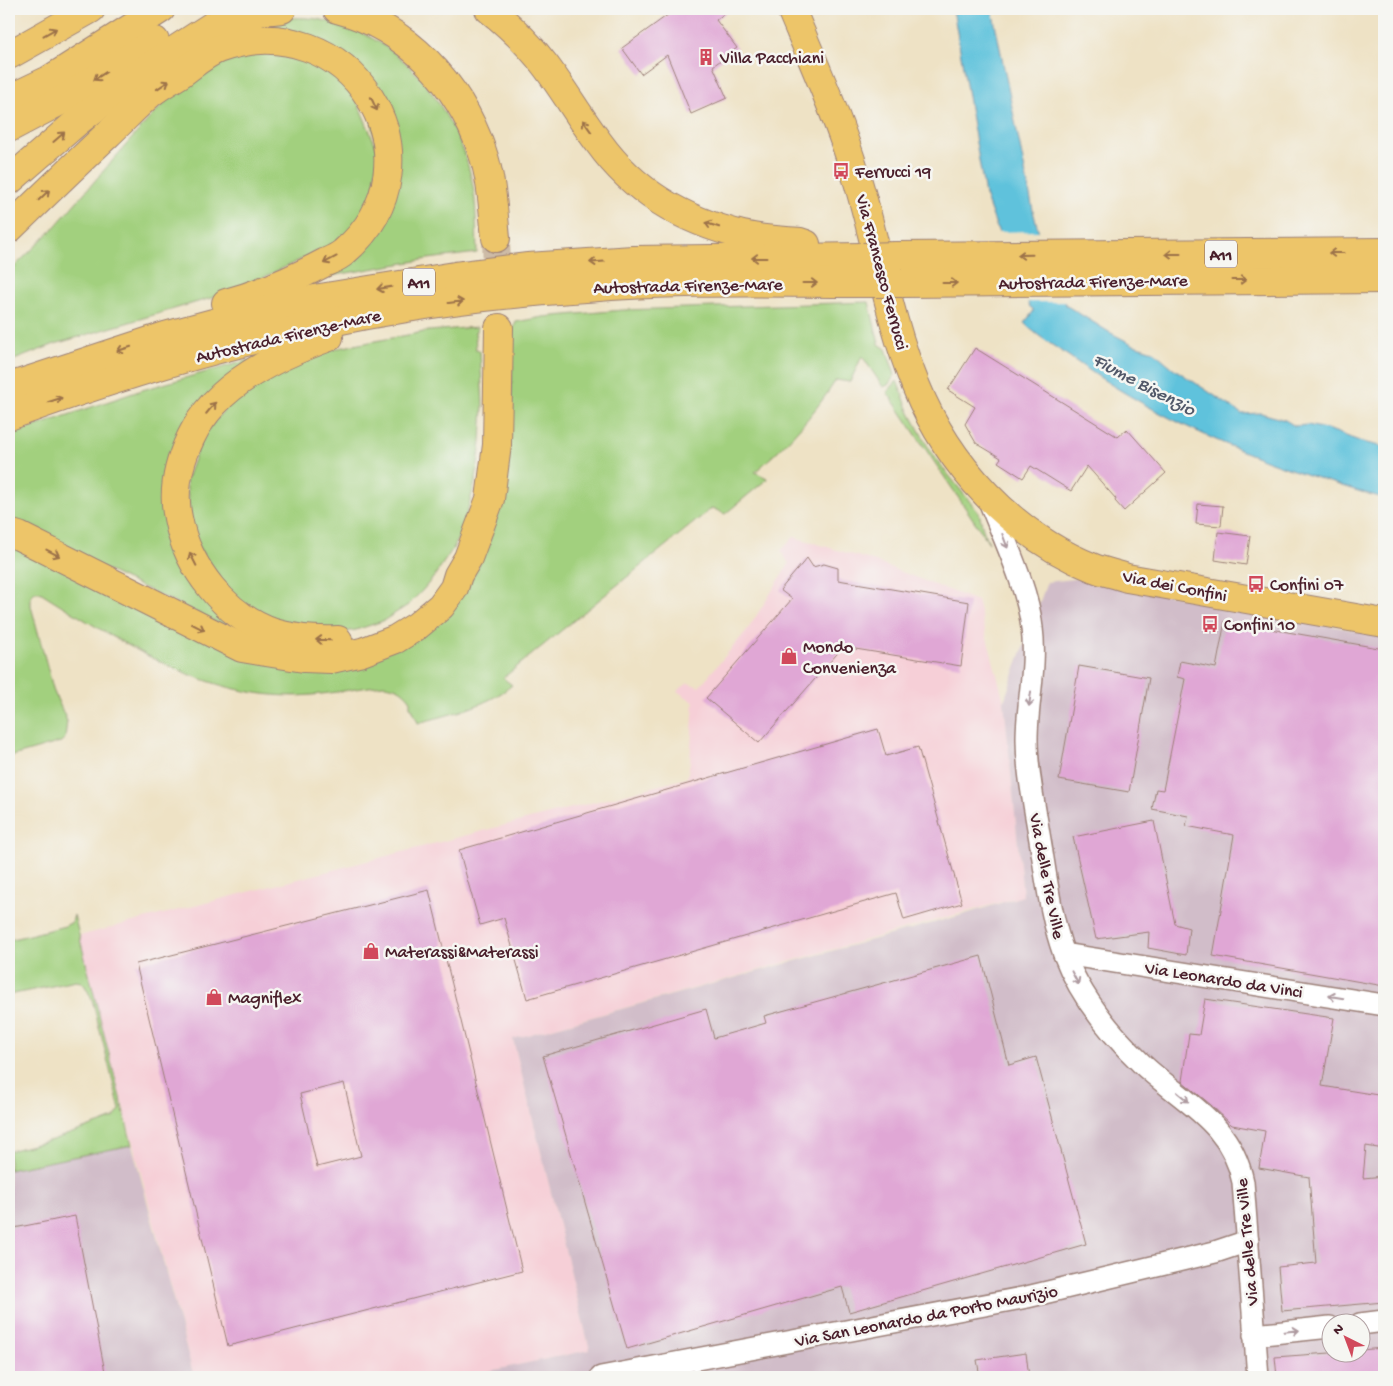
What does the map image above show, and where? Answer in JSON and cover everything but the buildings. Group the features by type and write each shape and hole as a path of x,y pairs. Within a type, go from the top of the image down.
{"main road":[{"path":"9,34 55,9"},
{"path":"9,55 91,9"},
{"path":"9,99 49,80 161,9"},
{"path":"9,128 64,99 166,34 206,12 218,9"},
{"path":"9,181 77,122 144,70 212,26 263,11 282,9"},
{"path":"338,9 364,17 397,36 427,60 447,85 468,119 482,151 489,177 496,238"},
{"path":"488,9 507,24 544,64 600,145 626,175 651,196 685,216 744,236 800,242 857,266"},
{"name":"Via Francesco Ferrucci","path":"791,9 825,88 857,179 894,318 916,386 938,430 987,496"},
{"path":"9,229 152,93 216,50 241,40 280,38 320,48 352,72 366,88 375,104 384,129 388,157 386,184 374,216 366,230 343,253 267,289 233,301 204,308 165,336"},
{"name":"Autostrada Firenze-Mare","path":"9,416 88,389 242,342 407,308 587,288 709,283 857,266 896,256 1384,252"},
{"name":"Autostrada Firenze-Mare","path":"9,387 165,336 239,316 320,298 455,276 528,267 633,260 857,266 902,283 1384,279"},
{"path":"407,308 300,348 261,368 230,389 214,403 191,436 178,473 177,517 186,545 199,570 214,591 236,612 254,624 290,637 327,640 350,639 374,634 394,624 458,575"},
{"path":"9,533 19,536 242,648 304,658 331,658 354,654 396,640 441,606 454,588 458,575 468,558 490,499 497,446 499,328"},
{"name":"Via dei Confini","path":"987,496 1035,535 1063,553 1094,568 1127,578 1384,623"}],"street":[{"name":"Via delle Tre Ville","path":"987,496 1016,569 1028,606 1032,626 1033,677 1027,742 1032,790 1054,920 1064,954 1077,982 1120,1041 1142,1064 1210,1120 1228,1142 1238,1163 1244,1182 1258,1377"},
{"name":"Via Leonardo da Vinci","path":"1064,954 1384,1005"},
{"name":"Via San Leonardo da Porto Maurizio","path":"601,1377 1027,1298 1215,1252 1248,1241"},
{"path":"1370,1323 1384,1321"},
{"path":"1254,1334 1320,1328"}],"shaded area":[{"path":"794,537 870,560 977,601 1004,701 1023,896 513,1039 590,1350 461,1377 194,1377 79,936 687,778 690,762 694,702 677,691 688,683 699,687 748,629 789,564 781,551"},
{"path":"1082,578 1384,636 1384,1377 461,1377 590,1350 513,1039 962,915 1023,896 1004,701 1047,582"},
{"path":"132,1145 194,1377 9,1377 9,1170"}],"green space":[{"path":"284,18 317,19 343,25 362,33 396,54 424,83 451,125 468,164 475,199 477,253 428,259 324,277 389,203 360,67 203,38"},
{"path":"273,46 349,82 378,151 373,196 344,239 235,291 55,344 9,362 9,272 51,231 147,121 177,90 207,65"},
{"path":"869,302 879,344 886,349 895,375 888,385 883,387 862,356 850,382 836,380 799,429 755,472 767,478 766,480 725,514 712,508 503,678 512,685 491,699 467,709 418,723 410,707 410,699 401,690 392,686 383,685 312,695 275,695 239,690 203,680 168,666 102,630 40,592 35,592 31,596 31,606 54,692 67,721 65,738 61,742 9,757 9,541 329,667 465,590 481,560 493,529 502,497 507,465 512,399 512,331 516,322 543,317 623,310"},
{"path":"477,327 475,331 476,350 480,351 483,406 476,479 463,527 454,547 422,591 408,605 383,621 345,632 282,626 233,599 193,539 186,481 202,437 237,394 314,355 338,348 429,331"},
{"path":"249,360 166,497 261,643 9,524 9,435 142,390"},
{"path":"897,381 909,411 927,445 979,513 989,543 887,392"},
{"path":"74,915 132,1145 9,1170 9,1151 52,1140 101,1123 114,1118 120,1110 92,999 85,986 81,982 76,981 9,995 9,940 65,926 72,922"}],"water":[{"name":"Fiume Bisenzio","path":"953,9 992,9 1034,215 1051,275 1059,295 1067,306 1109,332 1134,345 1153,351 1173,368 1242,414 1261,413 1285,420 1295,426 1308,425 1330,430 1362,442 1384,447 1384,498 1278,465 1186,426 1156,411 1098,376 1040,337 1024,323 1033,312 1033,309 1030,307 985,195"}],"pier":[{"path":"1041,231 1053,274 1061,294 1067,302 1027,302 995,232"}],"tunnel":[{"path":"496,238 499,328"}],"place":[{"name":"Villa Pacchiani","path":"706,57"},
{"name":"Ferrucci 19","path":"841,171"},
{"name":"Confini 07","path":"1256,584"},
{"name":"Confini 10","path":"1210,624"},
{"name":"Mondo Convenienza","path":"789,656"},
{"name":"Materassi&Materassi","path":"371,951"},
{"name":"Magniflex","path":"214,997"}]}
